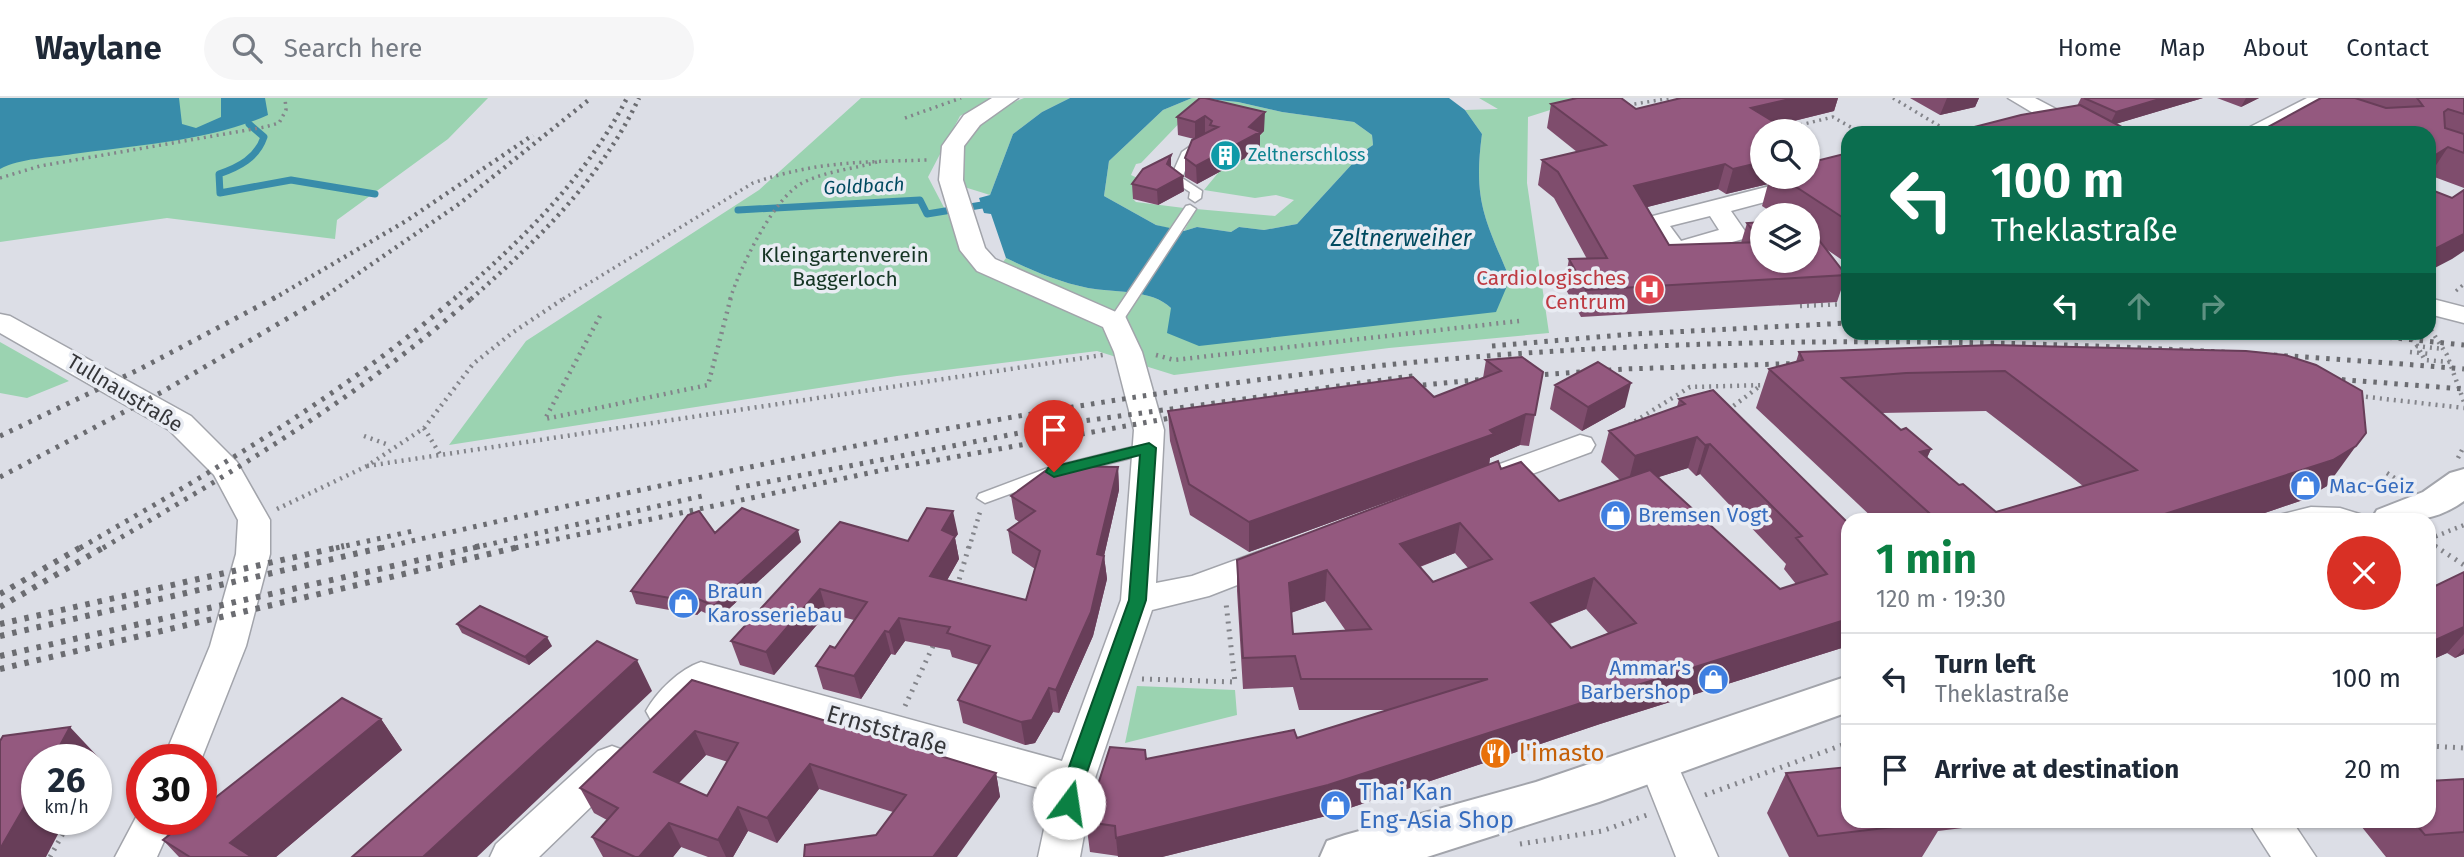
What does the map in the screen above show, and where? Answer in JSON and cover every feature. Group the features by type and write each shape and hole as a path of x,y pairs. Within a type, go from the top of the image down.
{"street":[{"path":"1007,98 972,120 953,146 951,180 973,250 986,265 1115,322 1128,352 1149,430 1138,600 1074,781 1059,857"},
{"path":"2019,98 2070,126"},
{"path":"2273,126 2323,105"},
{"path":"2031,126 2057,119"},
{"path":"1716,207 1841,175"},
{"path":"2436,308 2464,315"},
{"name":"Tullnaustraße","path":"0,323 180,423 226,469 254,520 254,554 228,646 188,744"},
{"path":"1452,492 1580,445"},
{"path":"2408,513 2437,501 2464,482"},
{"path":"1138,600 1197,587 1312,544"},
{"name":"Ernststraße","path":"511,857 701,676 887,731 1074,781"},
{"path":"1345,857 1429,835 1657,761 1841,696"},
{"path":"1657,761 1697,857"},
{"path":"2273,828 2295,857"},
{"path":"136,857 146,835"}],"lane":[{"path":"1115,322 1193,204 1196,191 1176,179 1186,154 1204,140"},
{"path":"985,498 1054,472 1149,448"},
{"path":"2307,513 2336,513"}],"path":[{"path":"0,178 40,166 244,133 279,123 286,110 285,98"},
{"path":"905,118 961,98"},
{"path":"1626,106 1672,98"},
{"path":"1893,98 1939,126"},
{"path":"1820,120 1833,117 1849,126"},
{"path":"254,520 367,466 424,429 473,364 512,333 615,265 741,190 788,170 828,163 951,158"},
{"path":"600,316 545,418 708,385 730,294 754,243 768,219 778,211 780,202 793,188 813,178 884,160"},
{"path":"1800,306 1841,303"},
{"path":"367,466 557,440 906,380 1128,352 1137,351 1174,360 1519,321"},
{"path":"2436,336 2450,362 2464,402"},
{"path":"2413,340 2425,360 2450,362"},
{"path":"2416,346 2444,349"},
{"path":"2410,352 2431,354"},
{"path":"1613,436 1690,387 1776,384"},
{"path":"1724,412 1762,385"},
{"path":"2356,396 2464,408"},
{"path":"1580,445 1636,428"},
{"path":"424,429 441,456"},
{"path":"364,436 389,445"},
{"path":"955,595 985,498"},
{"path":"2436,538 2464,525"},
{"path":"2436,546 2464,565"},
{"path":"1110,678 1236,682 1223,577"},
{"path":"887,731 905,707 940,631"},
{"path":"1514,844 1602,831 1841,746"},
{"path":"2436,746 2464,748"},
{"path":"50,857 62,835"}],"green space":[{"path":"0,98 488,98 448,139 337,220 335,239 167,218 0,242"},
{"name":"Kleingartenverein Baggerloch","path":"861,98 992,98 960,116 928,177 961,240 991,278 1006,258 1067,283 1144,295 1171,308 1510,279 1488,224 1480,194 1482,134 1465,110 1498,109 1479,98 1588,98 1528,117 1527,183 1549,333 1389,348 1174,375 1097,351 897,376 449,445 526,341 759,190"},
{"path":"1024,98 1070,98 1042,112 1013,134 990,195 961,186 961,146 994,110"},
{"path":"1192,98 1238,102 1282,112 1354,122 1372,135 1373,145 1364,151 1297,224 1264,230 1239,227 1231,232 1197,227 1184,231 1196,209 1275,216 1294,200 1276,195 1255,198 1204,190 1218,173 1190,112 1141,163 1136,164 1131,175 1144,181 1133,199 1136,202 1184,208 1171,229 1156,225 1104,196 1109,161 1163,110"},
{"path":"0,342 69,381 27,398 0,393"},
{"path":"1137,686 1235,690 1237,715 1125,743"}],"water":[{"path":"0,98 179,98 182,124 196,128 221,117 221,98 265,98 268,115 222,131 147,145 36,159 0,169"},
{"name":"Zeltnerweiher","path":"1070,98 1192,98 1163,110 1109,161 1104,196 1156,225 1184,231 1197,227 1231,232 1239,227 1264,230 1297,224 1364,151 1373,145 1372,135 1354,122 1282,112 1238,102 1197,98 1449,98 1465,110 1482,134 1480,194 1488,224 1510,279 1496,312 1199,346 1167,333 1171,308 1163,302 1144,295 1077,286 1006,258 991,214 984,213 979,198 990,195 1013,134 1042,112"}],"building":[{"path":"1200,98 1265,112 1249,127 1260,132 1196,166 1185,158 1192,140 1218,127 1210,125 1212,121 1205,116 1195,122 1177,117"},
{"path":"1577,98 1621,98 1636,109 1681,98 1794,98 1751,108 1769,119 1750,119 1750,165 1733,169 1725,164 1634,186 1669,245 1750,242 1750,273 1820,273 1820,241 1841,269 1841,275 1586,290 1569,259 1607,258 1558,172 1542,160 1606,145 1551,104"},
{"path":"2084,98 2163,98 2116,112"},
{"path":"2321,98 2355,98 2386,108 2423,106 2417,98 2464,98 2464,114 2448,109 2444,112 2445,128 2464,134 2464,153 2448,147 2436,155 2436,126 2270,126"},
{"path":"2080,105 2120,126 1978,126 2021,115"},
{"path":"1171,155 1167,164 1183,176 1157,190 1132,184 1143,169"},
{"path":"1841,155 1841,216 1799,189 1820,189 1820,160"},
{"path":"2464,190 2464,234 2436,248 2436,192 2452,198"},
{"path":"1993,345 2246,351 2285,355 2316,365 2362,391 2366,433 2356,446 2333,460 2168,513 1929,513 1769,369 1803,360 1799,352","holes":["2005,371 2137,470 1996,512 1920,452 1931,449 1906,428 1901,430 1842,378 1906,373"]},
{"path":"1522,357 1543,372 1535,415 1526,414 1490,430 1494,434 1249,522 1189,484 1168,411 1413,377 1434,397 1501,371 1486,360"},
{"path":"1598,362 1631,383 1588,407 1555,385"},
{"path":"1713,390 1841,516 1841,621 1328,785 1116,838 1115,826 1086,822 1110,747 1145,750 1146,759 1294,730 1297,738 1488,679 1301,679 1295,656 1243,658 1237,560 1498,461 1501,469 1521,462 1559,501 1650,470 1780,589 1827,574 1796,538 1802,536 1710,444 1705,445 1697,437 1635,456 1609,431 1685,404 1679,399","holes":["1460,523 1492,559 1433,582 1400,544","1327,570 1371,629 1293,634 1289,583","1594,578 1636,623 1571,648 1531,603"]},
{"path":"1052,466 1118,467 1097,554 1104,556 1091,612 1056,690 1049,688 1032,720 1021,722 958,700 990,646 947,633 950,627 899,618 889,632 885,631 854,676 816,666 830,646 835,648 867,602 820,589 766,652 731,641 840,522 908,541 927,508 953,511 942,530 955,536 930,576 1026,600 1040,551 1008,530 1035,511 1011,496"},
{"path":"742,508 798,530 714,606 696,598 692,602 631,591 688,515 699,511 715,533"},
{"path":"2464,572 2464,627 2436,640 2436,586"},
{"path":"480,606 547,637 525,657 457,624"},
{"path":"597,641 637,660 423,857 352,857"},
{"path":"692,680 996,773 933,857 804,857 805,845 876,835 906,795 810,764 767,818 738,807 718,840 669,823 639,857 592,837 618,808 580,788","holes":["695,731 738,743 707,796 654,772"]},
{"path":"342,698 381,719 230,843 252,857 190,857 163,840 169,835 217,835 217,796"},
{"path":"70,727 61,744 21,744 21,813 0,849 0,741 3,736"},
{"path":"1841,768 1841,828 1885,828 1818,836 1786,773"},
{"path":"2464,779 2464,832 2425,835 2419,828 2436,828 2436,781"}],"waterway":[{"name":"Goldbach","path":"249,124 264,137 257,151 246,161 219,174 220,193 291,180 375,194"},
{"name":"Goldbach","path":"738,210 920,200 927,214 982,205"}],"railway":[{"path":"323,297 459,204 591,98"},
{"path":"454,299 528,231 572,182 627,98"},
{"path":"471,299 566,207 606,156 639,98"},
{"path":"273,299 406,221 533,135"},
{"path":"0,436 138,370 276,297"},
{"path":"0,477 162,392 323,297"},
{"path":"80,548 274,432 367,367 456,297"},
{"path":"103,548 294,432 386,367 473,297"},
{"path":"1492,346 1633,334 1841,323"},
{"path":"2415,340 2464,345"},
{"path":"381,548 745,468 989,421 1234,383 1495,355 1633,347 1910,342 2187,350 2464,369"},
{"path":"1524,376 1624,369 1810,363"},
{"path":"736,488 1076,422 1419,375"},
{"path":"1402,387 1496,378"},
{"path":"2321,378 2464,389"},
{"path":"515,548 888,469 1187,415"},
{"path":"473,548 702,496"},
{"path":"336,548 413,531"},
{"path":"0,594 83,546"},
{"path":"0,607 106,546"},
{"path":"0,624 344,546"},
{"path":"0,636 389,546"},
{"path":"0,656 480,546"},
{"path":"0,669 523,546"}],"place":[{"name":"Zeltnerschloss","path":"1225,155"},
{"name":"Cardiologisches Centrum","path":"1649,290"},
{"name":"Mac-Geiz","path":"2306,486"},
{"name":"Bremsen Vogt","path":"1615,515"},
{"name":"Braun Karosseriebau","path":"684,603"},
{"name":"Ammar's Barbershop","path":"1714,680"},
{"name":"l'imasto","path":"1496,753"},
{"name":"Thai Kan Eng-Asia Shop","path":"1336,806"}],"route":[{"path":"1054,472 1149,448 1138,600 1074,781 1069,803"}]}
